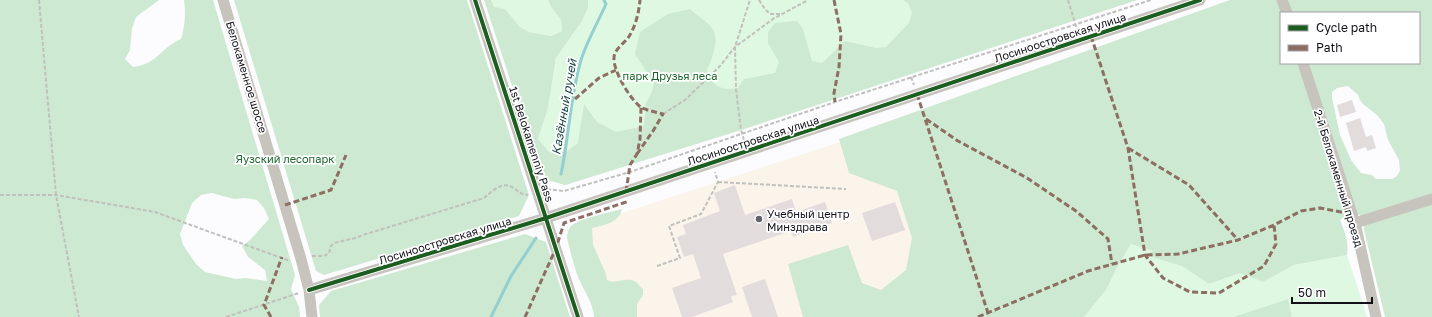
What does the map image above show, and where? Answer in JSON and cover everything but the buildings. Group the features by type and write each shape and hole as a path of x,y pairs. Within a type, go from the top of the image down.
{"street":[{"name":"Белокаменное шоссе","path":"223,0 286,205 309,290 312,317"},
{"name":"1st Belokamenniy Pass","path":"476,0 578,317"},
{"name":"Лосиноостровская улица","path":"309,290 546,218 1200,0"},
{"path":"1282,0 1287,12"},
{"name":"2-й Белокаменный проезд","path":"1303,64 1355,223 1376,317"},
{"path":"1355,223 1432,199"}],"path":[{"path":"39,0 56,195 79,317"},
{"path":"748,151 741,134 736,89 735,47 750,0"},
{"path":"759,0 765,10 770,14 783,14"},
{"path":"663,114 685,100 720,66 735,47 773,19 808,0"},
{"path":"1068,0 1075,21"},
{"path":"547,189 564,191 630,172 855,95 1151,0"},
{"path":"656,266 680,258 668,226 701,214 718,182 846,189"},
{"path":"310,256 324,256 329,253 331,246 334,243 355,238 484,198 502,186 511,186 521,194 530,195"},
{"path":"0,195 56,195 155,212 292,261"},
{"path":"226,317 309,290"}],"shaded area":[{"name":"Учебный центр Минздрава","path":"886,127 948,317 601,317 573,229"}],"green space":[{"path":"0,0 159,0 136,17 132,28 130,50 125,59 133,67 148,63 181,39 185,20 184,0 213,0 295,275 291,289 299,307 300,317 0,317","holes":["212,193 234,199 245,198 257,200 264,208 269,219 250,240 242,246 248,257 265,270 267,281 246,278 236,279 205,272 196,264 183,245 180,234 192,203 201,195"]},
{"name":"Яузский лесопарк","path":"234,0 467,0 529,195 519,216 324,275 316,271"},
{"name":"парк Друзья леса","path":"484,0 491,0 494,7 505,9 520,27 529,32 551,36 562,31 561,20 551,7 548,0 588,0 588,8 582,21 556,58 548,108 538,139 549,152 566,152 578,143 584,104 597,122 616,132 644,126 646,103 651,94 654,83 635,54 640,32 668,14 690,9 710,25 714,33 715,43 713,55 707,70 709,76 718,86 732,89 738,88 744,79 775,73 779,62 768,43 768,32 775,23 797,21 803,29 812,61 822,63 845,41 876,48 886,47 909,23 912,13 908,3 903,0 1137,0 741,130 565,185 548,180 539,168"},
{"path":"491,0 548,0 551,7 561,20 562,31 551,36 529,32 520,27 505,9 494,8"},
{"name":"парк Друзья леса","path":"588,0 1137,0 741,130 565,185 548,180 538,139 548,108 556,58 582,21 588,8"},
{"path":"1230,0 1432,0 1432,317 1385,317 1364,230 1364,221 1360,215 1350,213 1340,220 1347,241 1347,255 1294,265 1263,282 1240,273 1209,284 1182,266 1145,255 1153,251 1131,244 1106,290 1084,317 803,317 788,264 848,245 862,283 881,290 906,270 912,238 897,191 849,173 839,139","holes":["1348,86 1358,95 1363,104 1377,115 1384,124 1388,140 1399,160 1400,171 1397,176 1392,179 1376,179 1372,175 1361,173 1351,160 1340,135 1332,92 1337,88"]},
{"path":"622,209 618,217 610,223 592,228 593,245 606,274 607,280 614,282 633,280 643,289 643,295 637,304 637,317 594,317 590,300 576,270 567,238 568,232 571,226 575,223"},
{"path":"525,234 546,242 570,317 320,317 319,305 331,291"},
{"path":"1131,244 1154,251 1146,255 1182,266 1209,284 1240,273 1263,282 1294,265 1347,255 1367,317 1292,317 1288,299 1233,317 1084,317 1106,290"},
{"path":"1288,299 1292,317 1233,317"}],"waterway":[{"name":"Казённый ручей","path":"561,174 577,74 586,46 606,4 604,0"},
{"name":"Казённый ручей","path":"491,317 511,276 536,238"}],"marked path":[{"path":"637,154 663,114 642,108 633,99 628,93 614,64 615,52 628,38 635,25 640,0"},
{"path":"834,0 841,34 839,67 834,93 835,102"},
{"path":"1091,36 1128,148 1145,255 1163,278 1190,292 1219,293 1264,266 1276,244 1274,225"},
{"path":"575,99 599,78 616,70"},
{"path":"917,94 988,313"},
{"path":"626,192 630,165 637,154 640,139 641,107"},
{"path":"926,119 958,141 1027,178 1076,211 1108,239 1112,264"},
{"path":"1128,148 1189,185 1238,240"},
{"path":"285,205 331,190 346,155"},
{"path":"525,317 556,248 564,223 629,201"},
{"path":"978,317 1088,271 1145,255 1178,254 1238,240 1274,225 1301,211 1320,208 1341,212 1350,209"},
{"path":"271,317 264,305 282,257"}],"cycle path":[{"path":"475,0 578,317"},
{"path":"309,290 546,218 1200,0"}],"place":[{"name":"Учебный центр Минздрава","path":"759,219"}]}
